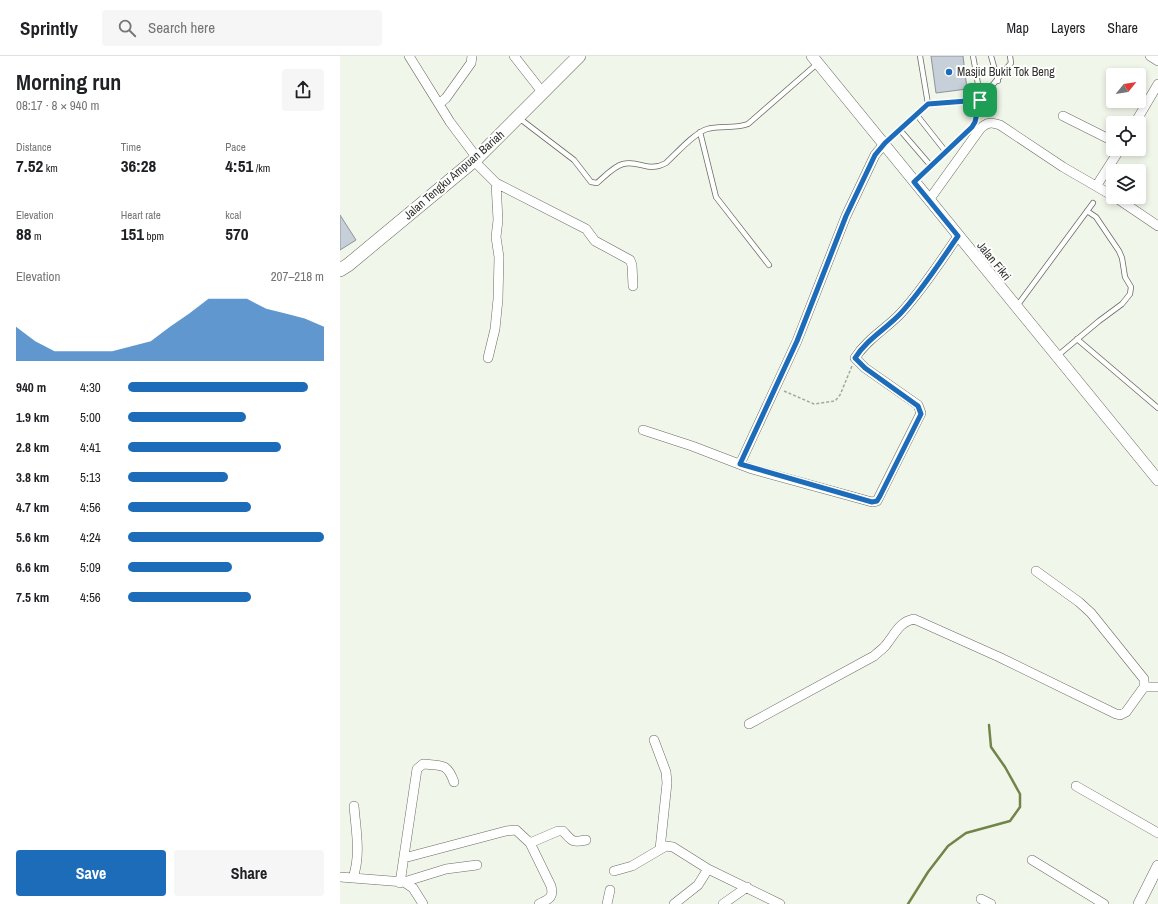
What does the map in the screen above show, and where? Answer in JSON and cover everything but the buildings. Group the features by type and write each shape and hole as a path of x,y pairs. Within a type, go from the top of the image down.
{"main road":[{"name":"Jalan Tengku Ampuan Bariah","path":"340,270 476,160 579,56"}],"street":[{"path":"409,56 450,122 476,160 496,183 586,229 595,241 630,260 632,265 633,286"},
{"path":"439,104 446,98 471,63 472,56"},
{"path":"514,56 543,93"},
{"path":"1150,56 1158,61"},
{"name":"Jalan Fikri","path":"815,60 885,143 914,182 1158,480"},
{"path":"1139,116 1158,84"},
{"path":"1062,116 1106,138"},
{"path":"929,200 980,129 985,124 991,122 1000,125 1063,167 1106,191"},
{"path":"740,464 776,388 811,307 846,216 875,155 885,143"},
{"path":"1097,186 1116,156"},
{"path":"488,358 495,329 498,299 499,257 496,237 498,220 496,183"},
{"path":"1126,204 1158,226"},
{"path":"643,430 740,464 872,502 877,501 921,414 918,406 865,368 855,358 864,345 903,311 958,236"},
{"path":"749,724 874,656 886,646 898,628 908,620 914,619 999,657 1116,714 1120,715 1126,712 1144,687 1144,679 1091,613 1079,602 1036,571"},
{"path":"1144,687 1158,687"},
{"path":"654,740 666,772 667,783 660,849"},
{"path":"402,882 416,773 419,766 422,764 445,767 451,772 454,782"},
{"path":"1076,786 1158,833"},
{"path":"353,878 358,865 359,853 354,806"},
{"path":"404,858 506,831 516,830 530,843 551,886 553,893 549,899 539,904"},
{"path":"530,843 558,831 564,831 573,841 576,842 586,840"},
{"path":"614,871 632,866 666,846 673,847 708,869 780,904"},
{"path":"1032,860 1104,904"},
{"path":"340,877 402,882 446,868 478,865"},
{"path":"1139,904 1158,866"},
{"path":"674,904 698,885 708,869"},
{"path":"402,882 413,888 423,904"},
{"path":"723,904 746,887"},
{"path":"607,904 610,890"},
{"path":"981,899 990,904"}],"lane":[{"path":"920,56 928,104"},
{"path":"914,182 972,127 975,122 980,100 973,56"},
{"path":"992,56 998,81"},
{"path":"885,143 928,104 980,100 1012,63 1010,56"},
{"path":"519,118 574,160 591,182 597,183 621,164 630,163 653,168 660,166 666,163 700,132 708,129 740,127 748,124 815,60"},
{"path":"916,114 946,152"},
{"path":"900,130 931,166"},
{"path":"700,132 716,197 769,265"},
{"path":"1016,307 1093,203"},
{"path":"1056,357 1122,304 1130,294 1131,288 1125,277 1122,258 1119,251 1096,217 1087,211"},
{"path":"1077,339 1158,408"}],"path":[{"path":"776,388 814,404 835,401 840,394 855,358"}],"waterway":[{"path":"908,904 928,872 948,846 966,833 1010,821 1020,807 1020,794 1005,767 991,747 989,725"}],"place":[{"name":"Masjid Bukit Tok Beng","path":"949,72"}],"route":[{"path":"980,100 975,122 972,127 914,182 958,236 903,311 864,345 855,358 865,368 918,406 921,414 877,501 872,502 752,469 740,464 797,341 846,216 875,155 885,143 928,104 980,100"}]}
